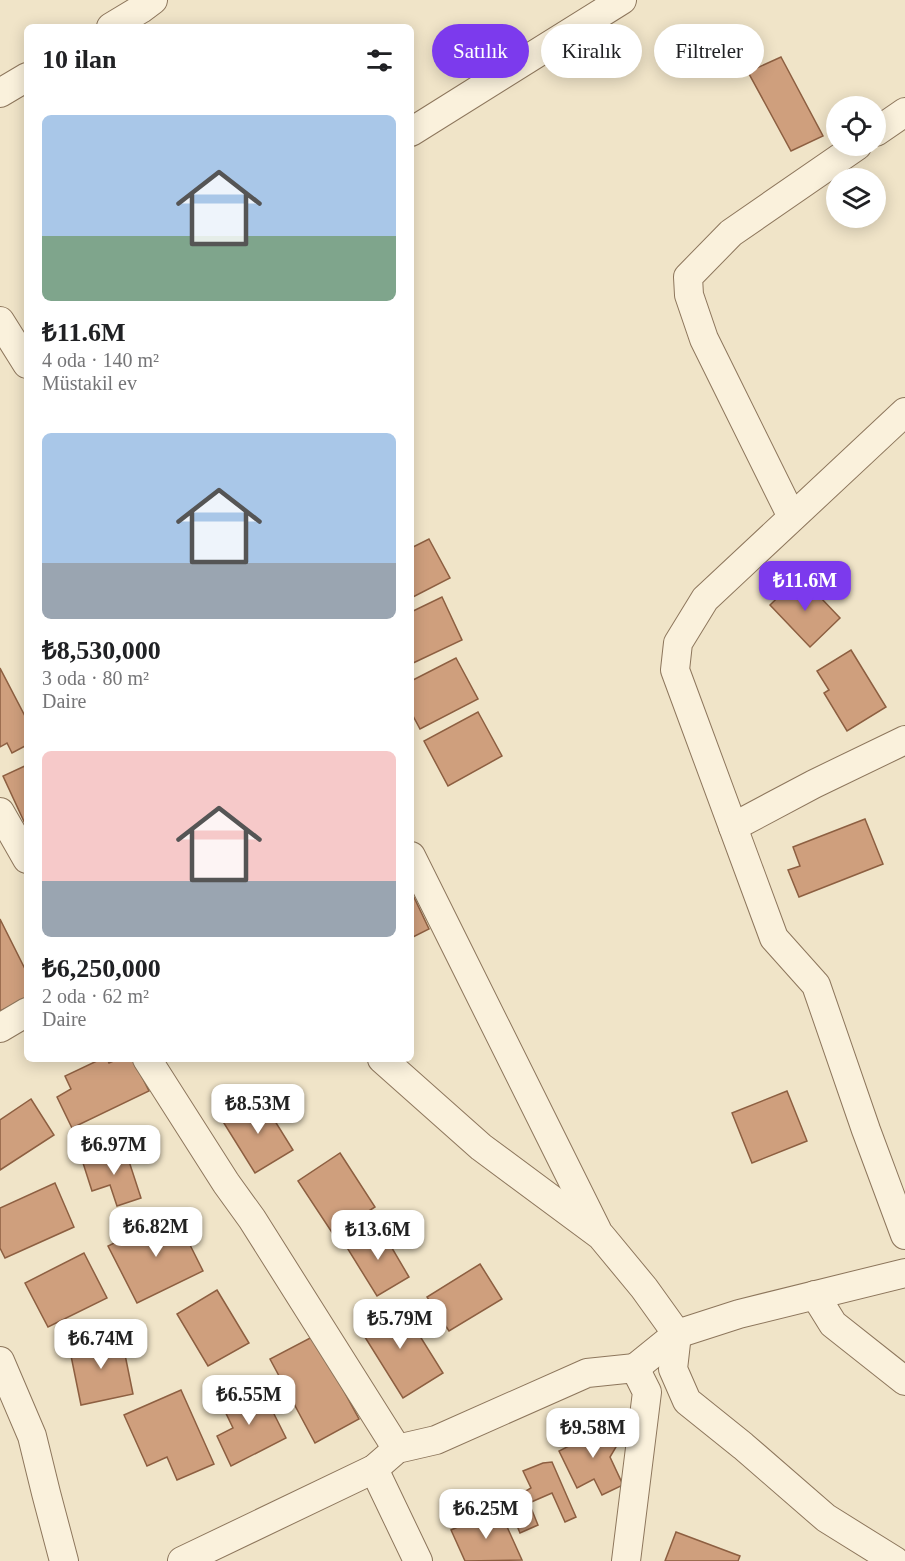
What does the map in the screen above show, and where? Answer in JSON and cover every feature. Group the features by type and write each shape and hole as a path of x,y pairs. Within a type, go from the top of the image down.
{"street":[{"path":"116,24 153,0"},
{"path":"414,130 622,0"},
{"path":"0,93 24,79"},
{"path":"886,125 905,112"},
{"path":"792,518 704,339 689,295 688,277 731,233 843,156"},
{"path":"0,321 24,359"},
{"path":"905,412 705,599 678,643 675,670 774,938 816,985 905,1235"},
{"path":"733,827 814,784 905,740"},
{"path":"0,812 24,855"},
{"path":"414,862 601,1236 644,1288 677,1334 673,1369 687,1401 826,1518 895,1561"},
{"path":"0,1028 24,1014"},
{"path":"149,1062 397,1449"},
{"path":"385,1062 481,1147 601,1236"},
{"path":"182,1561 374,1469 397,1449 436,1440 587,1372 635,1368 677,1334 739,1314 905,1273"},
{"path":"815,1295 832,1324 905,1381"},
{"path":"0,1361 32,1436 64,1561"},
{"path":"626,1561 647,1392 635,1368"},
{"path":"374,1469 418,1561"}],"building":[{"path":"781,57 823,136 791,151 751,78 764,78 764,65"},
{"path":"429,539 450,578 414,596 414,546"},
{"path":"800,576 840,618 810,647 770,605"},
{"path":"442,597 462,640 414,663 414,611"},
{"path":"851,650 886,707 847,731 824,693 829,690 817,671"},
{"path":"456,658 478,699 420,729 414,718 414,679"},
{"path":"0,668 24,714 24,747 12,753 7,743 0,747"},
{"path":"478,712 502,756 448,786 424,741"},
{"path":"24,766 24,822 3,776"},
{"path":"865,819 883,864 799,897 788,870 800,866 793,847"},
{"path":"414,897 429,929 414,936"},
{"path":"0,919 24,967 24,999 0,1011"},
{"path":"95,1062 134,1062 149,1091 72,1128 57,1097 71,1089 65,1076"},
{"path":"787,1091 807,1141 752,1163 732,1113"},
{"path":"260,1097 293,1150 255,1173 222,1120"},
{"path":"31,1099 54,1135 0,1170 0,1120"},
{"path":"125,1149 141,1198 117,1206 110,1185 92,1191 83,1163"},
{"path":"340,1153 375,1207 333,1234 298,1181"},
{"path":"55,1183 74,1227 5,1258 0,1248 0,1208"},
{"path":"174,1213 203,1271 137,1303 108,1246"},
{"path":"379,1226 409,1277 377,1296 346,1246"},
{"path":"84,1253 107,1298 48,1327 25,1283"},
{"path":"480,1264 502,1299 449,1331 427,1297"},
{"path":"217,1290 249,1343 208,1366 177,1314"},
{"path":"398,1301 443,1373 403,1398 358,1326"},
{"path":"121,1335 133,1394 81,1405 69,1346"},
{"path":"314,1336 359,1419 315,1443 270,1359"},
{"path":"259,1384 286,1438 231,1466 217,1436 233,1428 221,1403"},
{"path":"181,1390 214,1464 177,1480 167,1457 147,1466 124,1415"},
{"path":"603,1420 616,1447 610,1457 623,1485 602,1495 594,1479 577,1488 559,1451 577,1442 573,1435"},
{"path":"552,1462 576,1517 565,1522 552,1493 529,1503 538,1525 520,1533 515,1521 521,1519 517,1510 529,1505 524,1492 531,1488 523,1471"},
{"path":"499,1509 522,1560 465,1561 451,1530"},
{"path":"676,1532 740,1556 738,1561 665,1561"}]}
